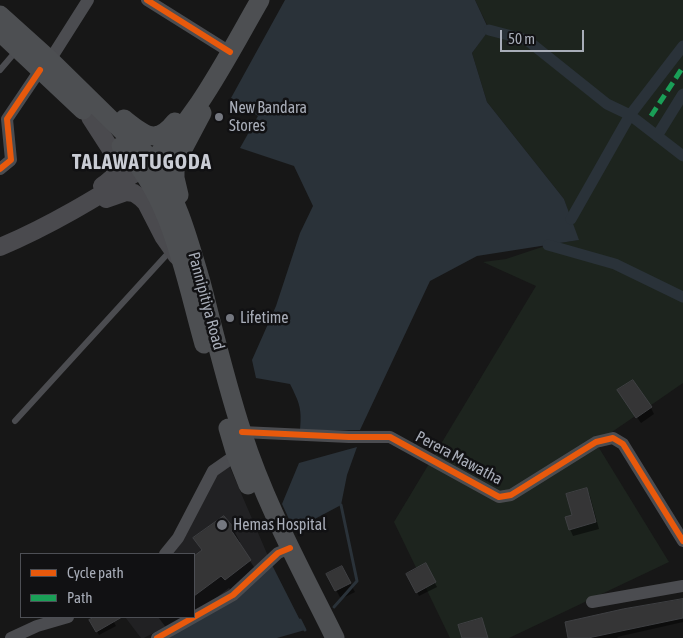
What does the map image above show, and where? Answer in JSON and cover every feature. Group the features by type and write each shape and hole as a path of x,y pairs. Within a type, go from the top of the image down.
{"main road":[{"path":"0,247 51,224 147,165 187,120 214,81 260,0"},
{"name":"Pannipitiya Road","path":"0,15 90,117 125,150 164,178 182,265 236,456 284,550 336,638"},
{"name":"Pannipitiya Road","path":"0,32 18,49 81,90 147,165"},
{"path":"81,90 104,101 146,136 154,137 161,136 169,130 187,108 214,81"},
{"path":"178,241 175,164 199,121 214,81"},
{"path":"74,211 117,173 120,167 119,162 90,117"},
{"path":"74,211 118,194 134,193 146,203 178,241"},
{"name":"Pannipitiya Road","path":"178,241 284,550 322,638"}],"street":[{"path":"0,169 11,160 7,118 88,0"},
{"path":"147,0 230,52"},
{"name":"Perera Mawatha","path":"242,432 349,438 390,437 499,497 512,495 596,442 613,438 623,444 683,541"},
{"path":"166,553 178,538 213,470 236,456"},
{"path":"195,616 233,595 284,550"},
{"path":"592,602 683,586"},
{"path":"11,638 38,626 65,618"},
{"path":"157,638 192,618"}],"lane":[{"path":"0,70 18,49"},
{"path":"15,421 178,241"}],"shaded area":[{"path":"285,0 475,0 489,30 472,53 487,102 564,199 579,240 477,256 430,281 360,430 300,431 300,407 290,384 256,378 252,360 276,306 300,233 313,206 294,166 240,148 258,116 231,98"},
{"path":"475,0 683,0 683,383 596,443 669,562 509,638 450,638 394,522 536,286 483,262 506,259 548,245 578,240 564,199 487,102 472,53 489,29"},
{"path":"357,447 347,475 341,505 294,530 282,504 299,463"},
{"name":"Hemas Hospital","path":"229,465 268,556 233,590 195,610 195,553 171,553 211,479"},
{"path":"271,563 305,630 277,638 169,638"},
{"path":"126,618 181,618 144,638 141,638"}],"building":[{"path":"633,380 652,407 636,418 617,390"},
{"path":"587,488 596,522 569,530 565,517 572,515 566,494"},
{"path":"224,516 234,528 231,530 251,560 225,580 221,576 195,595 195,555 202,550 193,538"},
{"path":"426,563 436,582 416,593 406,574"},
{"path":"342,566 351,583 335,591 326,574"},
{"path":"683,599 683,618 588,638 568,638 565,622 623,609"},
{"path":"93,618 120,618 96,632 89,620"},
{"path":"482,618 488,638 462,638 458,625"}],"waterway":[{"path":"489,30 527,40 607,104 630,115 683,156"},
{"path":"571,219 630,115 683,46"},
{"path":"657,136 683,94"},
{"path":"548,245 615,264 683,297"},
{"path":"334,607 357,581 341,505"},
{"path":"300,620 305,630"}],"marked path":[{"path":"651,116 683,67"}],"cycle path":[{"path":"147,0 230,52"},
{"path":"0,169 11,160 7,119 40,70"},
{"path":"242,432 390,437 499,497 511,495 596,442 613,438 623,444 683,541"},
{"path":"195,616 233,595 278,553 290,548"},
{"path":"157,638 192,618"}],"place":[{"name":"New Bandara Stores","path":"219,117"},
{"name":"Lifetime","path":"230,318"},
{"name":"Hemas Hospital","path":"222,525"}],"district":[{"name":"TALAWATUGODA","path":"142,162"}]}
